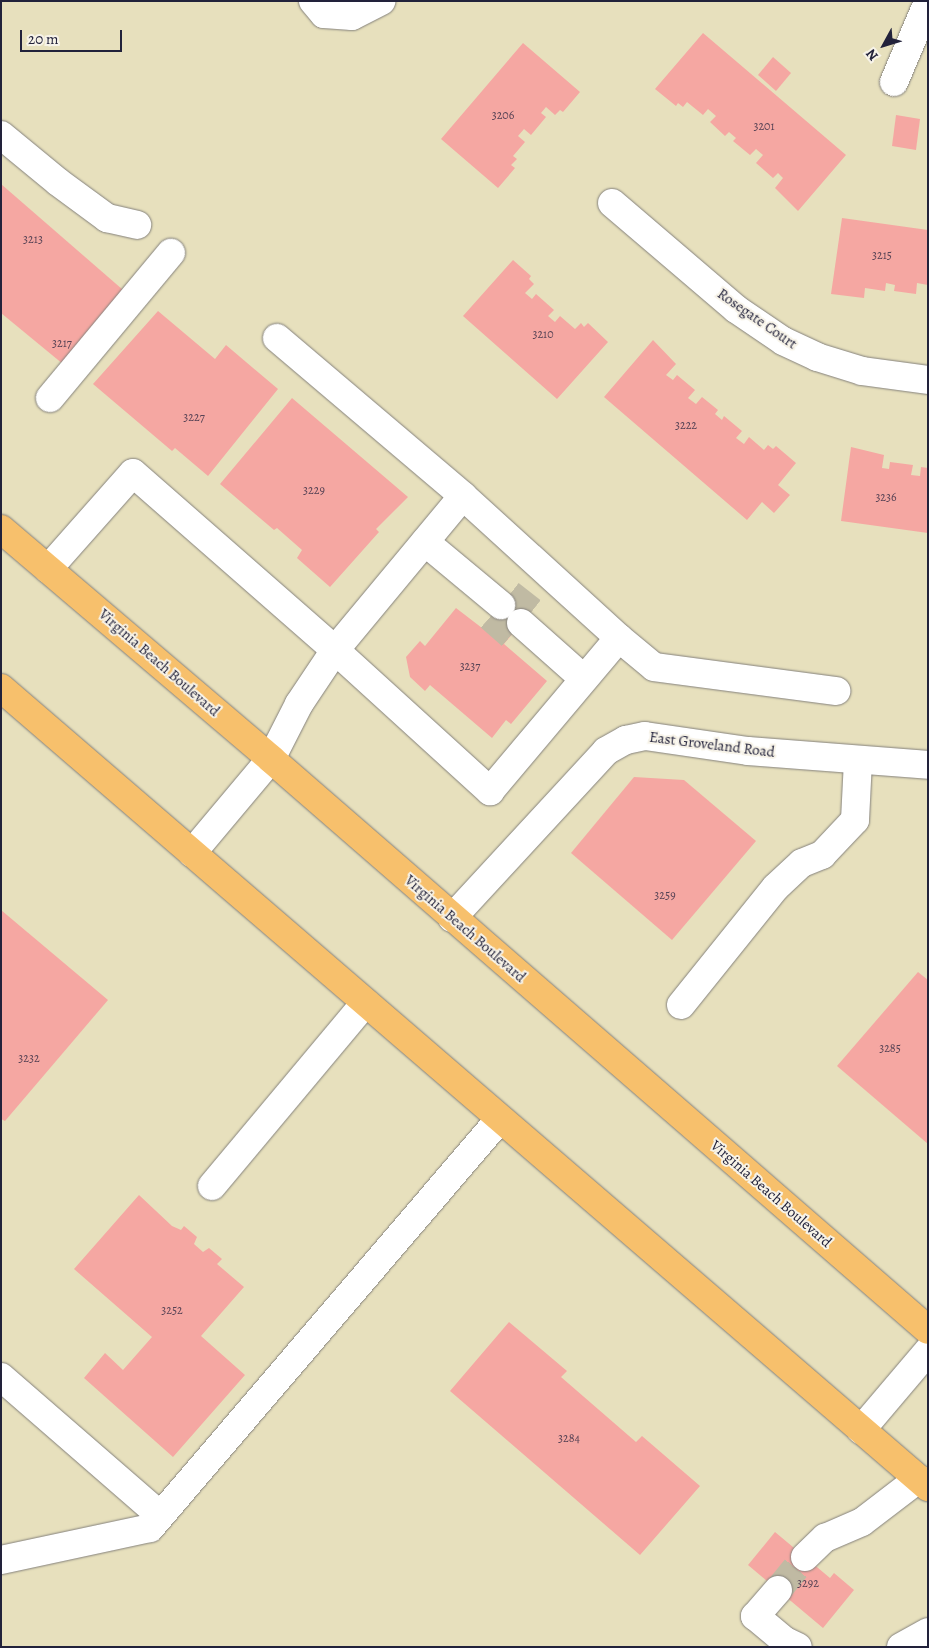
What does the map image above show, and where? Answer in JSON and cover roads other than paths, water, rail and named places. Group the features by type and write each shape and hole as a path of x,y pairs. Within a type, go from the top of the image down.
{"main road":[{"name":"Virginia Beach Boulevard","path":"1,529 270,759 928,1330"},
{"path":"1,688 499,1120 923,1483"}],"street":[{"path":"313,1 324,14 352,16 381,1"},
{"path":"894,82 928,2"},
{"path":"1,135 58,182 107,218 137,225"},
{"name":"Rosegate Court","path":"612,203 736,309 783,341 817,357 862,371 928,380"},
{"path":"50,398 171,253"},
{"path":"277,338 463,496 619,638 654,667 836,691"},
{"path":"48,569 132,473 335,650 490,791 619,638"},
{"path":"192,853 270,759 299,704 335,650 463,496"},
{"path":"425,542 500,606"},
{"path":"521,623 531,651 565,660 584,679"},
{"name":"East Groveland Road","path":"452,918 606,752 626,740 645,736 748,751 928,764"},
{"path":"681,1005 776,887 802,863 822,855 855,820 858,760"},
{"path":"212,1186 365,1003"},
{"path":"1,1560 150,1528 499,1120"},
{"path":"861,1430 928,1351"},
{"path":"1,1377 160,1515"},
{"path":"805,1557 824,1538 862,1522 923,1483"},
{"path":"778,1590 755,1616 785,1641 798,1647"},
{"path":"901,1647 928,1632"}],"tunnel":[{"path":"510,594 532,611"},
{"path":"490,617 511,635"},
{"path":"778,1590 805,1557"}]}
